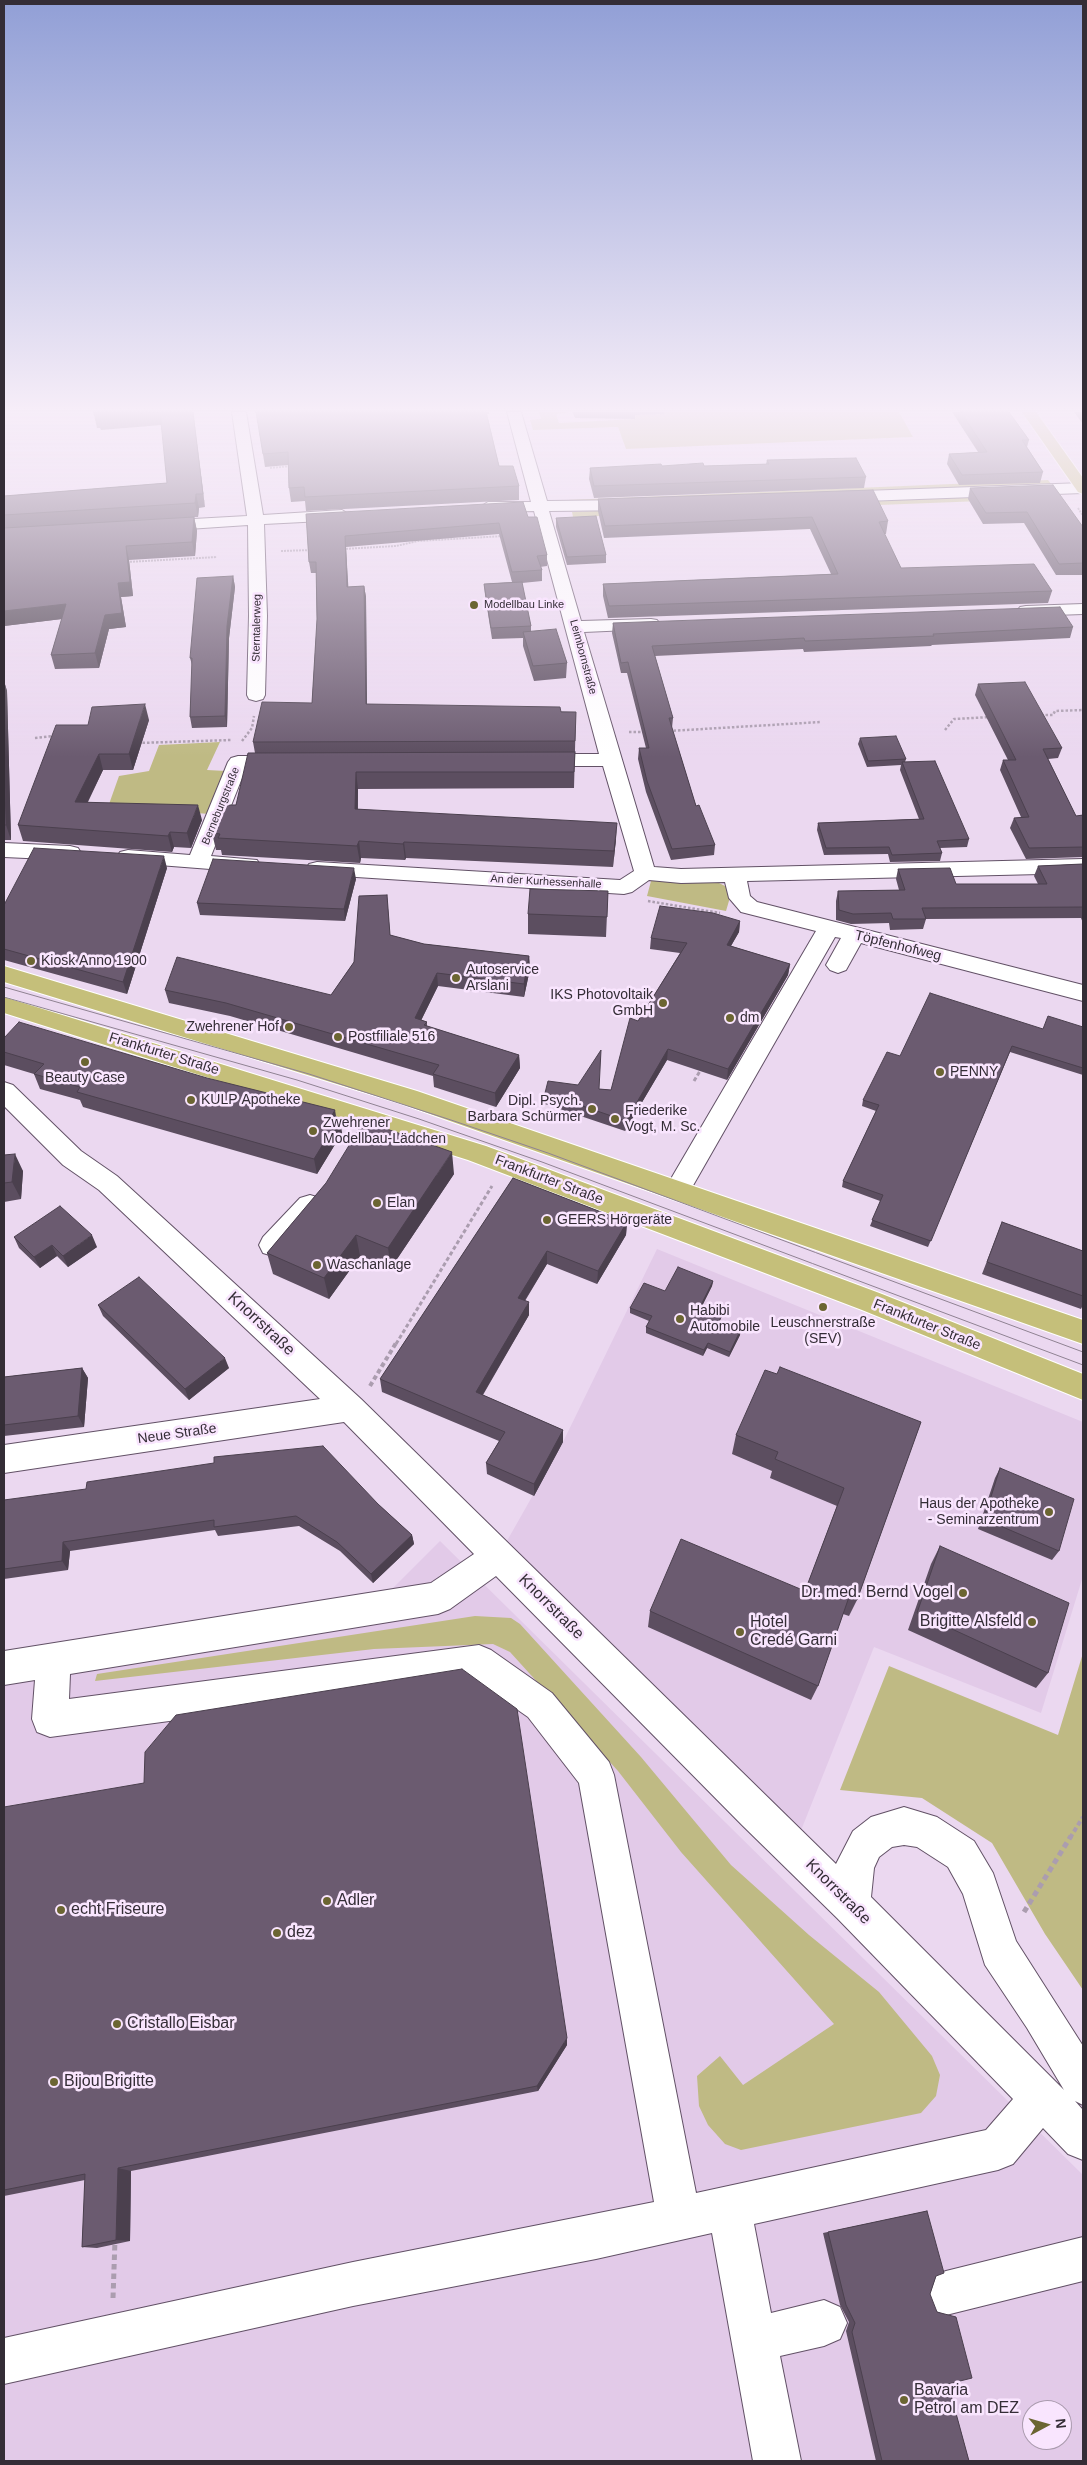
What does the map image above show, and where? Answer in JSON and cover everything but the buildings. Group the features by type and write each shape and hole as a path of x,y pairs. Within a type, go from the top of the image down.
{"main road":[{"path":"6,978 408,1097 678,1189 1083,1332"},
{"name":"Frankfurter Straße","path":"4,1005 360,1128 500,1161 872,1302 1083,1387"}],"street":[{"name":"Sterntalerweg","path":"256,527 256,695"},
{"name":"Leimbornstraße","path":"547,527 611,760 645,873"},
{"path":"1014,612 1083,609"},
{"path":"575,627 664,624"},
{"path":"523,760 611,760"},
{"name":"Berneburgstraße","path":"198,862 238,762 307,762"},
{"path":"4,850 267,866"},
{"path":"645,873 665,876 1083,866"},
{"name":"An der Kurhessenhalle","path":"297,868 624,887 645,873"},
{"name":"Töpfenhofweg","path":"734,874 740,898 750,907 1083,993"},
{"path":"678,1189 829,928"},
{"path":"838,965 854,934"},
{"name":"Knorrstraße","path":"4,1091 72,1158 108,1183 350,1408 756,1812 852,1904 943,2000 1083,2139"},
{"path":"272,1245 324,1189"},
{"name":"Neue Straße","path":"4,1459 350,1408"},
{"path":"4,1668 438,1598 499,1555"},
{"path":"53,1660 50,1719 480,1662 540,1705 596,1775 679,2219"},
{"path":"852,1904 855,1864 866,1844 884,1830 904,1826 924,1830 961,1854 980,1886 999,1951 1041,2014 1083,2084"},
{"path":"4,2361 111,2339 353,2284 679,2219 998,2149 1041,2098"},
{"path":"729,2208 777,2461"},
{"path":"946,2293 1083,2260"},
{"path":"754,2340 824,2323"}],"path":[{"path":"336,550 396,546 418,541 549,534"},
{"path":"257,552 319,549"},
{"path":"126,562 217,557"},
{"path":"238,762 242,741 252,728 256,695"},
{"path":"1033,716 1083,710"},
{"path":"945,730 954,719 994,717"},
{"path":"665,731 821,722"},
{"path":"604,733 647,732"},
{"path":"35,738 56,736"},
{"path":"136,743 242,741"},
{"path":"662,899 662,904"},
{"path":"645,901 727,914"},
{"path":"715,920 719,913"},
{"path":"694,1080 700,1071"},
{"path":"350,1408 370,1386 384,1365 497,1180"},
{"path":"111,2339 115,2232"}],"shaded area":[{"path":"220,742 207,770 226,771 210,814 108,807 119,776 149,771 159,745"},
{"path":"713,880 727,887 731,894 726,911 647,896 651,881"},
{"path":"657,1249 1083,1422 1083,1576 1041,1713 874,1647 794,1848 499,1555 563,1442"},
{"path":"440,1541 1083,2175 1083,2461 4,2461 4,1654 386,1595"},
{"path":"475,1616 511,1618 520,1624 641,1757 731,1865 809,1935 879,1992 932,2056 940,2075 936,2096 921,2113 741,2150 725,2144 708,2125 699,2106 697,2076 720,2056 743,2085 834,2024 681,1852 618,1771 510,1652 493,1644 374,1649 95,1681 97,1674"},
{"path":"1083,1653 1083,1990 1045,1934 992,1843 922,1798 840,1790 889,1666 1058,1735"}],"tram line":[{"path":"4,987 309,1074 451,1120 548,1153 1083,1352"},
{"path":"4,997 297,1080 419,1119 542,1162 1083,1365"}],"place":[{"name":"Modellbau Linke","path":"474,605"},
{"name":"Kiosk Anno 1900","path":"31,961"},
{"name":"Autoservice Arslani","path":"456,978"},
{"name":"IKS Photovoltaik GmbH","path":"663,1003"},
{"name":"dm","path":"730,1018"},
{"name":"Zwehrener Hof","path":"289,1027"},
{"name":"Postfiliale 516","path":"338,1037"},
{"name":"Beauty Case","path":"85,1062"},
{"name":"PENNY","path":"940,1072"},
{"name":"KULP Apotheke","path":"191,1100"},
{"name":"Dipl. Psych. Barbara Schürmer","path":"592,1109"},
{"name":"Friederike Vogt, M. Sc.","path":"615,1119"},
{"name":"Zwehrener Modellbau-Lädchen","path":"313,1131"},
{"name":"Elan","path":"377,1203"},
{"name":"GEERS Hörgeräte","path":"547,1220"},
{"name":"Waschanlage","path":"317,1265"},
{"name":"Leuschnerstraße (SEV)","path":"823,1307"},
{"name":"Habibi Automobile","path":"680,1319"},
{"name":"Haus der Apotheke - Seminarzentrum","path":"1049,1512"},
{"name":"Dr. med. Bernd Vogel","path":"963,1593"},
{"name":"Brigitte Alsfeld","path":"1032,1622"},
{"name":"Hotel Credé Garni","path":"740,1632"},
{"name":"Adler","path":"327,1901"},
{"name":"echt Friseure","path":"61,1910"},
{"name":"dez","path":"277,1933"},
{"name":"Cristallo Eisbar","path":"117,2024"},
{"name":"Bijou Brigitte","path":"54,2082"},
{"name":"Bavaria Petrol am DEZ","path":"904,2400"}]}
